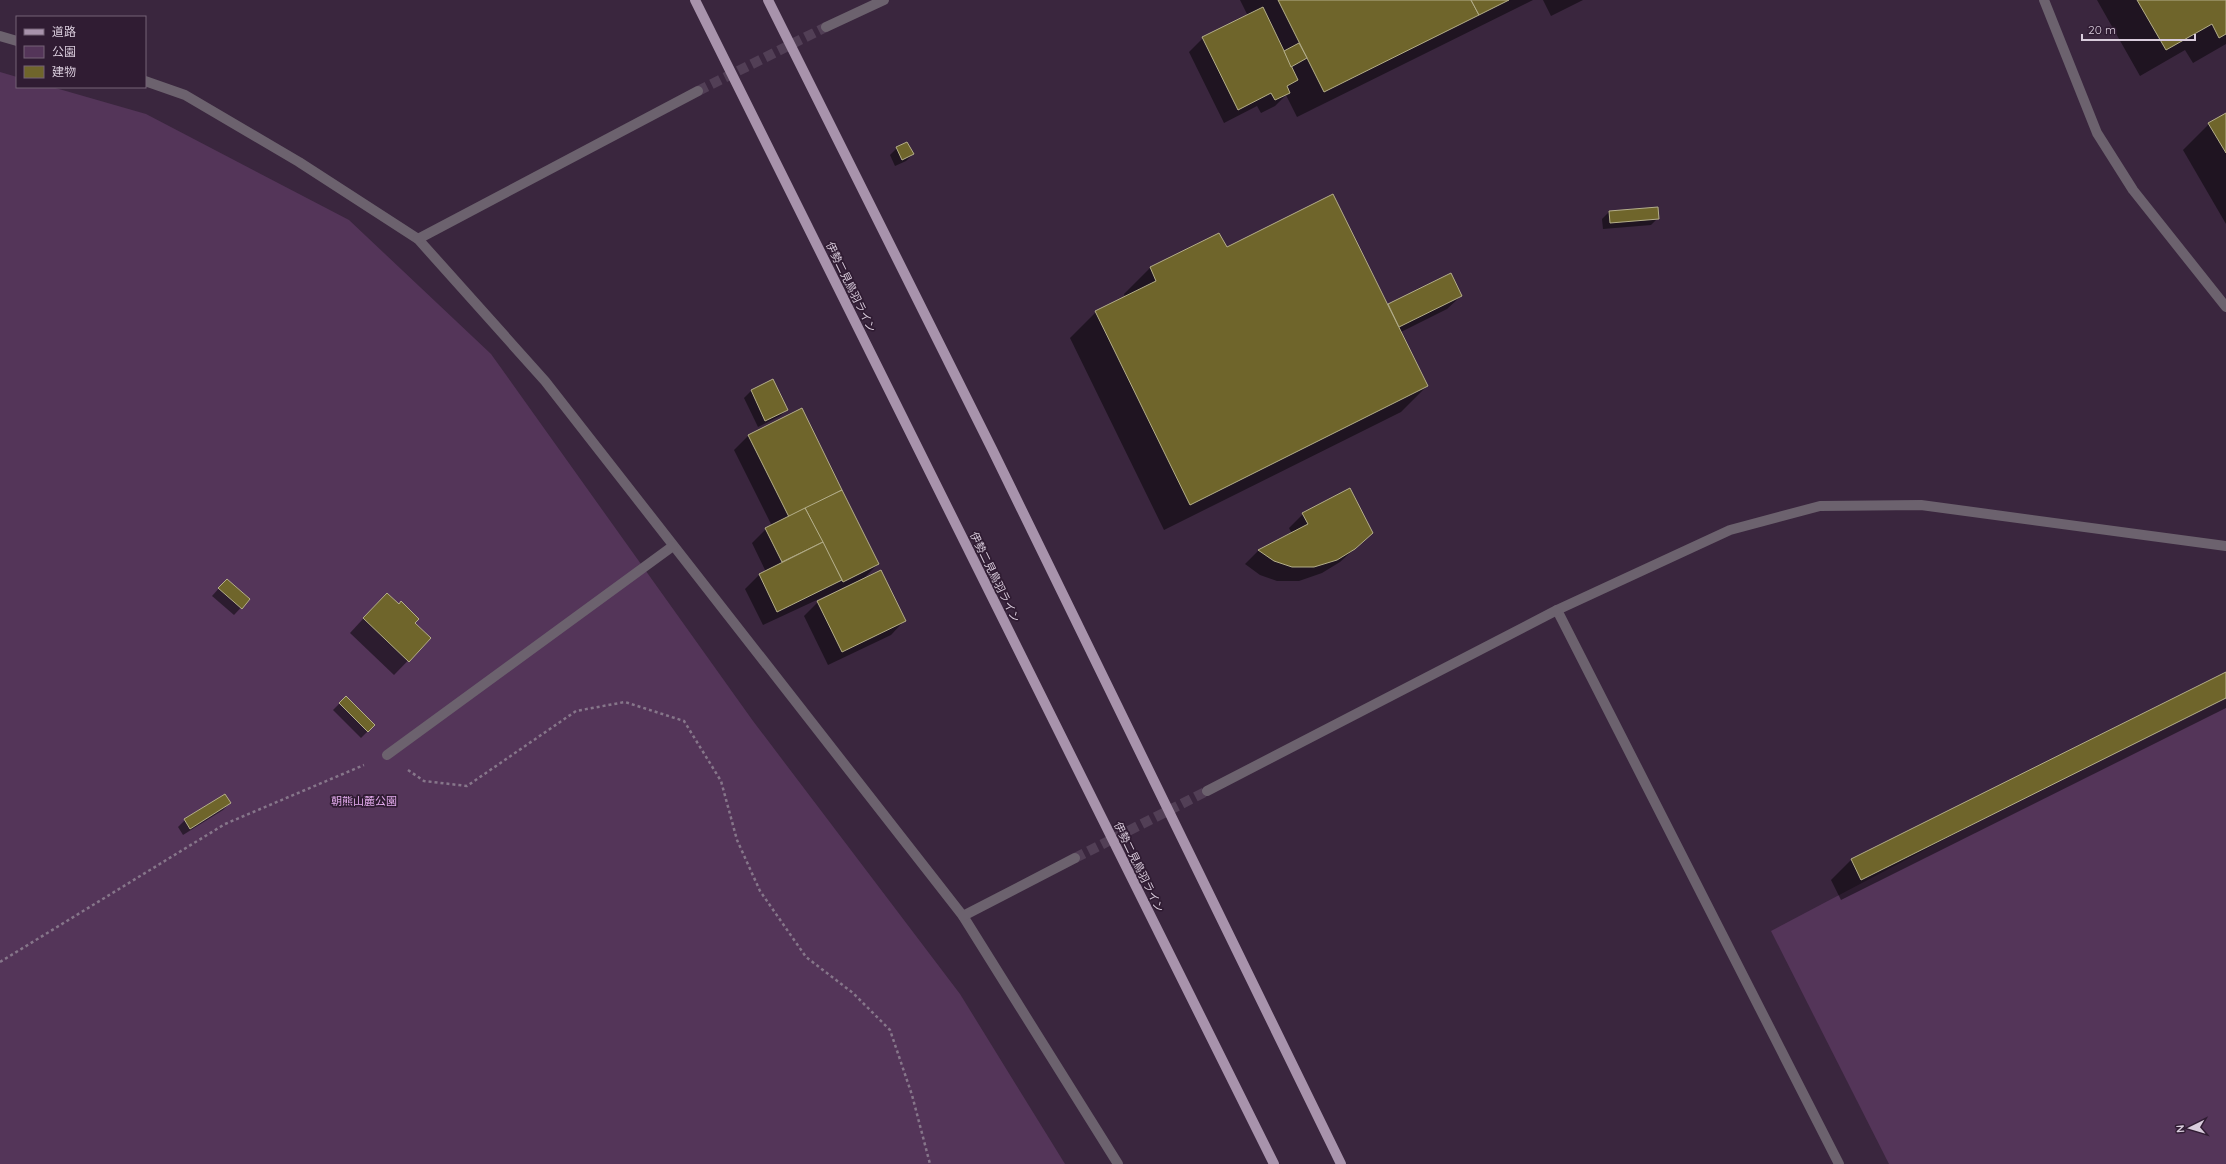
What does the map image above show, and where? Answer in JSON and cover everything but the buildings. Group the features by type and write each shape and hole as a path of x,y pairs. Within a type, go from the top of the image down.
{"main road":[{"name":"伊勢二見鳥羽ライン","path":"695,0 1274,1164"},
{"path":"768,0 992,448 1341,1164"}],"street":[{"path":"826,27 884,0"},
{"path":"2044,0 2097,133 2133,190 2226,307"},
{"path":"0,36 16,41"},
{"path":"146,81 185,95 299,162 418,239 545,381 963,916 1118,1164"},
{"path":"418,239 698,92"},
{"path":"1207,791 1557,610 1730,530 1820,506 1921,505 2226,546"},
{"path":"387,755 673,546"},
{"path":"1557,610 1839,1164"},
{"path":"963,916 1074,858"}],"path":[{"path":"0,962 225,824 387,755 424,781 467,786 576,711 626,702 684,721 721,781 737,840 760,891 806,957 853,993 890,1030 912,1095 930,1164"}],"green space":[{"name":"朝熊山麓公園","path":"0,72 16,77 16,88 55,88 146,114 349,220 491,354 753,721 960,994 1065,1164 0,1164"},
{"path":"2226,691 2226,1164 1889,1164 1771,931"}],"tunnel":[{"path":"698,91 826,27"},
{"path":"1075,858 1207,791"}]}
